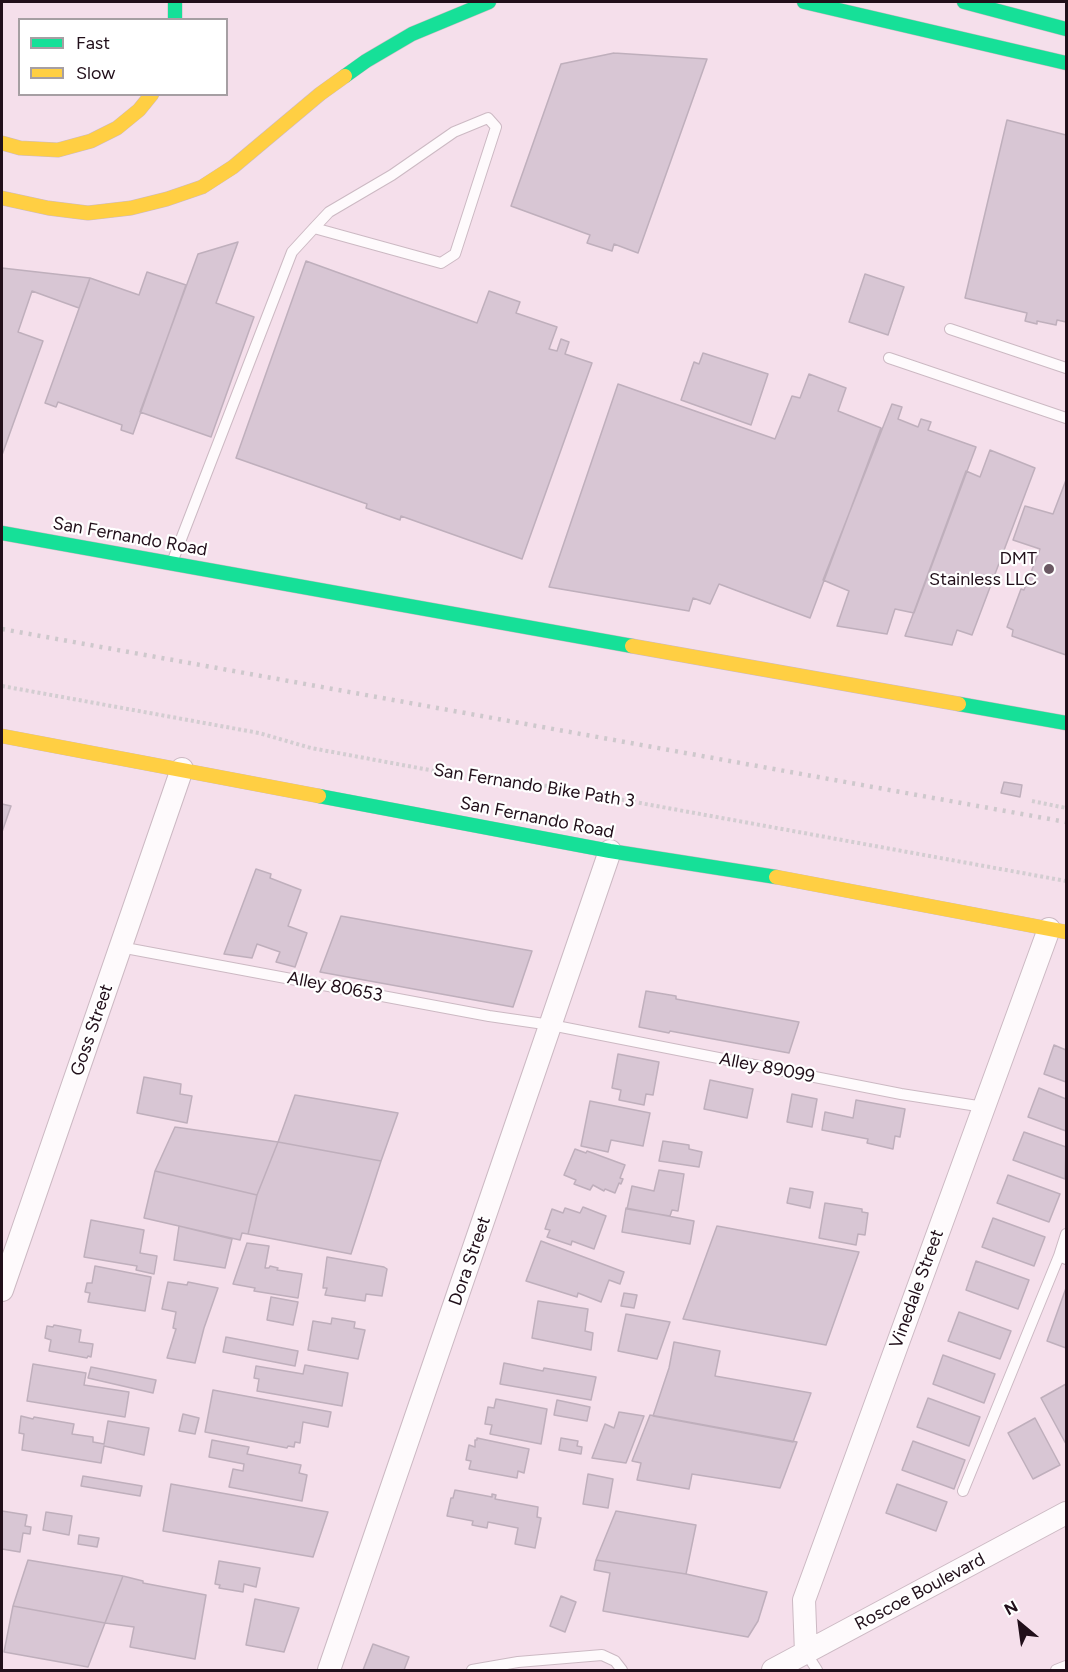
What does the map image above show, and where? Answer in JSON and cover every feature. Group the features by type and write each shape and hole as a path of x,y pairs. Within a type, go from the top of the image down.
{"main road":[{"path":"175,2 175,18"},
{"path":"2,198 48,208 88,213 130,208 202,187 233,167 320,94 366,61 412,34 489,2"},
{"path":"804,2 1066,63"},
{"path":"964,2 1066,29"},
{"path":"2,143 20,148 58,150 91,141 117,128 139,110 150,96"},
{"name":"San Fernando Road","path":"2,532 1066,723"},
{"name":"San Fernando Road","path":"2,736 610,850 766,875 1058,930"}],"street":[{"name":"Goss Street","path":"2,1290 182,769"},
{"name":"Dora Street","path":"329,1671 610,850"},
{"name":"Vinedale Street","path":"812,1662 804,1600 984,1107 1058,930"},
{"name":"Roscoe Boulevard","path":"772,1671 812,1662 1066,1512"}],"lane":[{"path":"172,563 292,252 314,228 329,212 392,175 454,132 488,118 496,127 455,254 441,263 314,228"},
{"path":"950,329 1066,368"},
{"path":"889,358 1066,418"},
{"name":"Alley 80653","path":"120,947 477,1014 551,1025"},
{"name":"Alley 89099","path":"551,1025 902,1094 984,1107"},
{"path":"963,1491 1063,1257 1066,1234"},
{"path":"472,1671 518,1662 602,1655 615,1661 622,1671"},
{"path":"1056,1671 1066,1666"}],"path":[{"name":"San Fernando Bike Path 3","path":"2,686 259,733 311,747 439,771 509,779 1066,881"},
{"path":"1032,801 1066,808"}],"building":[{"path":"614,53 707,59 638,253 614,244 612,251 587,243 590,235 511,206 561,64"},
{"path":"1007,120 1066,135 1066,322 1057,320 1056,325 1025,321 1027,313 965,298"},
{"path":"238,242 216,303 254,317 211,437 140,412 198,254"},
{"path":"306,261 477,323 489,291 520,302 516,313 557,327 549,349 557,351 561,339 569,342 565,354 592,363 522,559 401,516 400,520 366,508 367,504 236,458"},
{"path":"2,268 90,278 79,308 32,291 18,332 43,341 2,455"},
{"path":"147,272 186,285 133,434 121,430 122,425 58,402 56,407 45,403 90,278 139,295"},
{"path":"865,274 904,287 888,335 849,322"},
{"path":"703,353 768,374 751,425 681,400 694,362 699,364"},
{"path":"809,374 846,388 838,411 881,428 810,618 719,584 710,604 693,598 689,611 549,587 618,384 775,439 792,396 800,398"},
{"path":"892,404 902,407 898,419 918,427 921,419 931,422 928,430 976,447 914,613 895,609 887,634 837,626 849,591 823,580"},
{"path":"990,450 1035,468 972,635 957,630 952,645 905,636 966,471 980,477"},
{"name":"DMT Stainless LLC","path":"1066,480 1066,655 1012,636 1013,630 1007,627 1021,589 1024,590 1040,549 1013,540 1025,506 1053,514"},
{"path":"1004,782 1022,785 1020,797 1001,793"},
{"path":"2,804 11,806 2,832"},
{"path":"256,869 271,874 270,878 301,890 288,926 307,933 295,967 276,962 280,952 257,944 252,958 224,954"},
{"path":"341,916 532,951 513,1007 320,972"},
{"path":"646,991 676,996 676,999 799,1022 789,1053 639,1027"},
{"path":"1054,1045 1066,1050 1066,1082 1044,1074"},
{"path":"618,1054 659,1062 653,1095 646,1094 644,1105 619,1100 621,1090 612,1088"},
{"path":"144,1077 181,1084 180,1094 192,1096 187,1123 137,1113"},
{"path":"710,1080 753,1089 747,1118 704,1109"},
{"path":"1039,1088 1066,1099 1066,1131 1028,1117"},
{"path":"792,1094 817,1099 812,1127 787,1122"},
{"path":"295,1095 398,1113 381,1161 278,1142"},
{"path":"856,1100 905,1109 900,1137 895,1136 893,1149 867,1143 868,1139 822,1130 825,1112 853,1118"},
{"path":"590,1101 650,1113 643,1146 611,1140 608,1152 581,1146"},
{"path":"175,1127 278,1142 257,1195 155,1171"},
{"path":"1024,1132 1066,1147 1065,1179 1013,1160"},
{"path":"663,1141 689,1145 689,1149 702,1152 699,1167 659,1161"},
{"path":"278,1142 381,1161 351,1254 248,1234 257,1195"},
{"path":"575,1149 625,1165 620,1178 623,1179 615,1193 605,1189 604,1191 593,1185 590,1190 574,1184 576,1180 564,1175"},
{"path":"659,1170 684,1174 678,1211 672,1210 670,1216 627,1209 632,1186 654,1191"},
{"path":"155,1171 257,1195 248,1234 242,1233 240,1240 144,1218"},
{"path":"1008,1175 1060,1194 1049,1222 997,1203"},
{"path":"790,1188 813,1192 810,1208 787,1203"},
{"path":"825,1203 862,1209 862,1212 868,1213 865,1235 858,1234 856,1245 819,1238"},
{"path":"583,1207 606,1216 594,1249 572,1241 571,1245 547,1237 550,1230 545,1229 552,1209 563,1213 565,1208 580,1213"},
{"path":"626,1208 694,1221 690,1244 622,1232"},
{"path":"993,1218 1045,1237 1034,1266 982,1247"},
{"path":"91,1220 144,1230 140,1253 157,1256 154,1274 136,1270 137,1266 84,1257"},
{"path":"179,1226 232,1239 225,1268 174,1260"},
{"path":"717,1226 859,1252 826,1345 683,1319"},
{"path":"541,1241 624,1272 620,1284 609,1280 601,1302 578,1293 577,1297 526,1281"},
{"path":"247,1243 269,1246 265,1268 270,1266 278,1268 277,1270 302,1274 298,1298 254,1291 255,1288 233,1284"},
{"path":"327,1257 387,1269 382,1296 366,1294 365,1301 325,1295 327,1288 323,1288"},
{"path":"976,1261 1029,1280 1018,1309 966,1290"},
{"path":"95,1266 151,1277 145,1311 88,1302 90,1293 85,1292 87,1283 92,1283"},
{"path":"168,1282 187,1285 188,1282 218,1288 195,1363 167,1358 176,1329 173,1328 176,1312 162,1309"},
{"path":"1066,1288 1066,1348 1047,1341"},
{"path":"624,1293 637,1295 634,1308 621,1306"},
{"path":"271,1297 298,1302 293,1325 267,1320"},
{"path":"538,1301 588,1309 585,1331 593,1333 591,1350 532,1338"},
{"path":"959,1312 1011,1331 1000,1359 948,1341"},
{"path":"626,1314 670,1322 657,1359 618,1351"},
{"path":"332,1318 355,1322 354,1328 365,1330 358,1359 308,1350 313,1321 331,1324"},
{"path":"54,1325 81,1330 79,1342 93,1344 91,1357 49,1351 51,1340 45,1338 47,1326 53,1327"},
{"path":"226,1337 298,1351 295,1366 223,1352"},
{"path":"674,1342 720,1351 715,1376 811,1393 793,1442 653,1416 669,1368"},
{"path":"943,1355 995,1374 984,1403 933,1384"},
{"path":"504,1363 543,1371 544,1368 596,1377 591,1400 500,1384"},
{"path":"33,1364 86,1373 84,1385 129,1392 125,1417 27,1401"},
{"path":"305,1365 348,1373 342,1406 257,1391 259,1379 254,1378 256,1366 303,1374"},
{"path":"91,1367 156,1380 153,1393 88,1378"},
{"path":"1066,1384 1066,1444 1041,1398"},
{"path":"213,1390 331,1412 328,1427 303,1422 300,1443 295,1442 294,1447 288,1446 287,1448 205,1432"},
{"path":"928,1398 980,1417 969,1446 917,1427"},
{"path":"496,1399 547,1409 541,1444 490,1434 492,1425 485,1424 488,1407 494,1408"},
{"path":"557,1400 590,1407 587,1421 554,1415"},
{"path":"619,1412 644,1416 626,1463 592,1458 605,1424 614,1428"},
{"path":"183,1414 199,1418 195,1434 179,1431"},
{"path":"650,1415 797,1442 780,1488 692,1474 689,1489 637,1480 641,1463 632,1461"},
{"path":"21,1416 74,1424 72,1434 93,1437 93,1442 104,1444 108,1421 149,1428 144,1455 104,1446 101,1463 22,1450 24,1434 19,1433"},
{"path":"1035,1418 1060,1465 1033,1479 1008,1433"},
{"path":"477,1438 529,1449 524,1473 518,1471 517,1478 469,1469 471,1461 466,1460 469,1445 475,1447"},
{"path":"561,1438 578,1441 577,1446 582,1447 581,1454 559,1450"},
{"path":"212,1440 249,1447 247,1454 301,1465 299,1473 307,1475 302,1501 229,1487 233,1469 243,1471 244,1464 209,1457"},
{"path":"913,1441 965,1460 954,1489 902,1470"},
{"path":"588,1474 613,1479 608,1508 583,1504"},
{"path":"83,1476 142,1486 140,1496 81,1486"},
{"path":"171,1484 328,1512 313,1557 163,1531"},
{"path":"897,1484 947,1502 936,1531 886,1513"},
{"path":"455,1490 492,1497 492,1494 496,1495 495,1499 538,1507 537,1517 541,1518 535,1548 515,1544 518,1528 488,1522 487,1528 472,1525 473,1521 447,1516"},
{"path":"2,1511 27,1515 25,1526 31,1527 30,1534 23,1533 20,1552 2,1549"},
{"path":"616,1511 696,1525 686,1574 596,1560"},
{"path":"46,1512 72,1516 69,1535 43,1530"},
{"path":"79,1535 99,1538 97,1547 78,1544"},
{"path":"28,1560 123,1576 105,1623 13,1606"},
{"path":"596,1560 686,1574 767,1592 758,1621 748,1637 603,1611 610,1573 594,1570"},
{"path":"219,1561 260,1568 256,1587 244,1584 243,1592 219,1588 220,1585 215,1584"},
{"path":"123,1576 143,1581 143,1583 206,1595 195,1659 130,1647 134,1627 105,1623"},
{"path":"561,1596 576,1602 565,1632 550,1626"},
{"path":"255,1599 299,1608 284,1652 246,1645"},
{"path":"13,1606 105,1623 88,1667 4,1652"},
{"path":"373,1644 409,1657 404,1670 363,1670"}],"railway":[{"path":"2,629 1066,822"}],"traffic: fast":[{"path":"175,2 175,18"},
{"path":"345,76 412,34 489,2"},
{"path":"804,2 1066,63"},
{"path":"964,2 1066,29"},
{"path":"2,533 632,646"},
{"path":"959,704 1066,723"},
{"path":"319,796 610,851 776,877"}],"traffic: slow":[{"path":"2,198 48,208 88,213 131,208 202,187 233,167 345,76"},
{"path":"2,143 20,148 58,150 91,141 117,128 139,110 150,96"},
{"path":"632,646 959,704"},
{"path":"2,736 319,796"},
{"path":"776,877 1066,932"}],"place":[{"name":"DMT Stainless LLC","path":"1049,569"}]}
